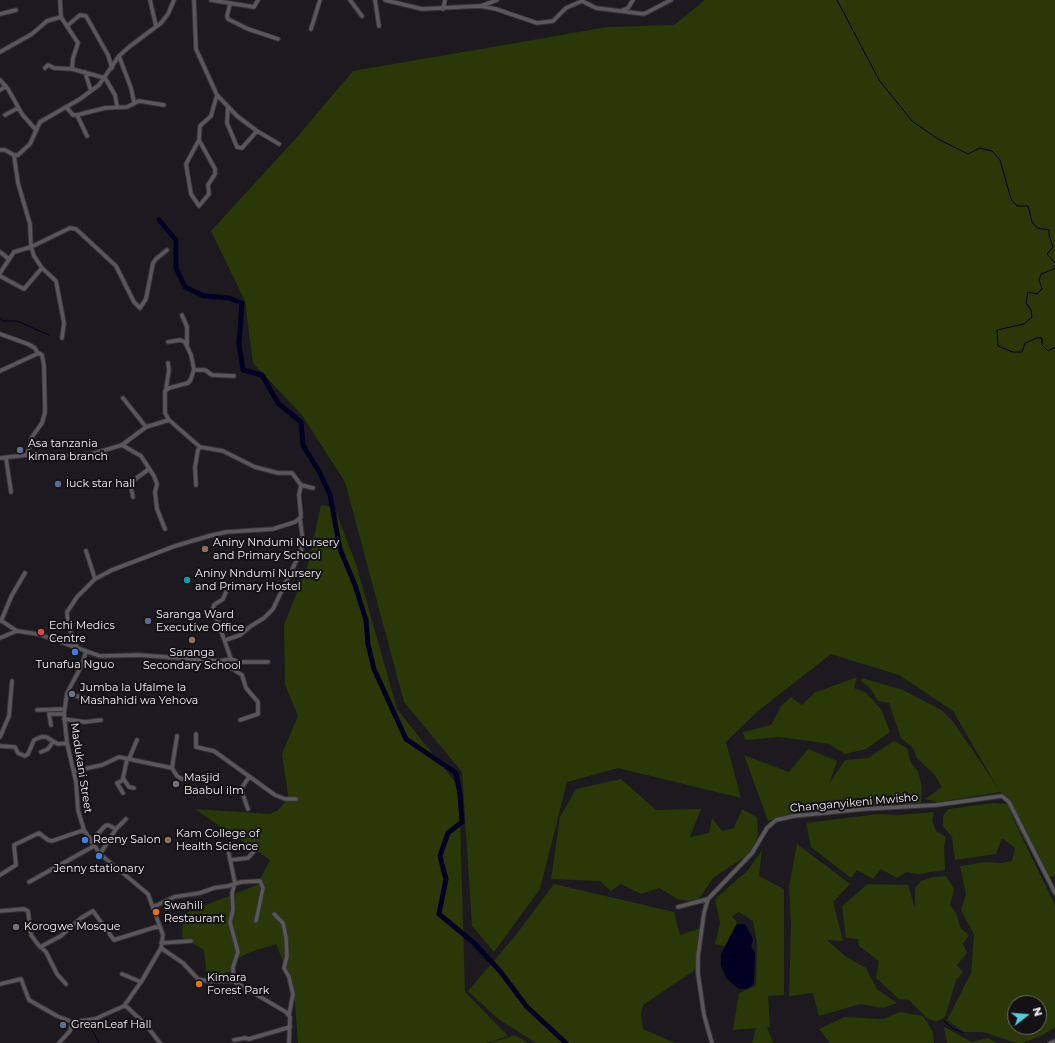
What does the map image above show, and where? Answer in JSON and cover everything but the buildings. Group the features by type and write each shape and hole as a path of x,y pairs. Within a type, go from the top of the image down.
{"street":[{"path":"60,0 61,16 78,43 73,58 72,69"},
{"path":"150,0 156,26"},
{"path":"14,156 18,155 30,144 40,122 91,91 105,78 119,56 137,39 156,26 168,14 174,0"},
{"path":"194,0 196,49 217,95 228,107 257,131 279,144"},
{"path":"211,0 254,7 258,0"},
{"path":"311,29 320,0"},
{"path":"350,0 362,16"},
{"path":"375,0 379,26"},
{"path":"385,0 417,8 443,9 480,6 497,0"},
{"path":"443,9 445,0"},
{"path":"621,10 628,8 633,0"},
{"path":"480,6 496,9 537,23 553,21 566,8 579,1 587,1 596,8 644,14 671,0"},
{"path":"230,4 226,16 228,19 248,29 278,38"},
{"path":"0,14 16,10"},
{"path":"67,26 80,15 86,16 108,55 112,68"},
{"path":"0,52 32,34 47,21 61,16"},
{"path":"119,56 131,88 134,102"},
{"path":"45,68 48,65 54,68 72,69 105,78 115,94 117,106"},
{"path":"85,72 91,91"},
{"path":"0,80 6,86 18,108 36,130"},
{"path":"0,90 6,86"},
{"path":"199,140 215,169 215,174 208,185 209,194 199,206 191,194 186,164 199,140 200,126 211,116 217,95"},
{"path":"66,106 73,115 77,115 105,108 127,106 139,101 164,105"},
{"path":"228,107 227,123 237,147 242,148 257,131"},
{"path":"5,115 18,108"},
{"path":"77,115 87,136"},
{"path":"0,150 6,150 14,156 18,183 30,224 31,247 34,256 42,268 56,280 64,323 62,338"},
{"path":"0,272 14,252 31,247 70,228 76,228 116,266 134,302 140,308 146,299 153,263 167,250"},
{"path":"0,252 9,259"},
{"path":"0,276 24,289 42,268"},
{"path":"182,315 186,324 187,346"},
{"path":"0,334 35,348 38,354 42,354 44,361 45,412 42,423 31,440 27,455"},
{"path":"166,389 188,383 194,370 193,360 183,340 168,342"},
{"path":"0,371 38,354"},
{"path":"168,364 169,371 164,400 166,413 169,420 200,448 223,451 255,467 278,473 292,473 301,485 313,488"},
{"path":"194,370 205,370 212,375 234,376"},
{"path":"123,398 146,427"},
{"path":"0,458 27,455 90,454 122,444 146,427 169,420"},
{"path":"122,444 142,456 157,482 155,492 157,509 166,529"},
{"path":"196,485 196,467 198,450 200,448"},
{"path":"6,458 11,492"},
{"path":"133,497 130,483 149,469"},
{"path":"226,640 240,635 264,618 275,605 301,551 303,541 299,495 301,485"},
{"path":"77,647 68,625 67,612 76,597 95,579 112,570 175,546 204,537 226,532 278,528 300,519"},
{"path":"86,551 95,579"},
{"path":"25,573 12,595 1,620 17,631 38,634 100,656 114,657 139,655 219,661 231,659 239,662 268,662"},
{"path":"226,592 223,599 213,607 226,640 231,659"},
{"path":"0,638 17,631"},
{"name":"Madukani Street","path":"86,651 82,665 67,693 64,712 67,743 74,771 78,810 84,830 100,854 146,892 163,935 161,948"},
{"path":"219,661 241,674 246,688 258,702 258,714 240,720"},
{"path":"0,737 10,711 12,682"},
{"path":"67,693 90,700 109,701"},
{"path":"37,710 64,712"},
{"path":"51,725 49,714 64,712"},
{"path":"64,719 85,722 101,720"},
{"path":"196,734 196,747 214,751 275,795 286,799 296,799"},
{"path":"172,768 177,736"},
{"path":"0,746 15,747 18,753 25,756 28,754 34,740 44,737 58,744 67,743"},
{"path":"134,788 129,787 124,780 128,759 137,740"},
{"path":"42,752 48,749 52,742"},
{"path":"74,771 102,765 119,757 172,768 180,779 186,779 194,776"},
{"path":"248,809 241,789 249,776"},
{"path":"123,793 117,783 124,780"},
{"name":"Changanyikeni Mwisho","path":"708,899 752,854 767,828 776,820 794,816 864,809 936,805 1002,796 1009,802 1055,893"},
{"path":"100,854 116,829 126,819"},
{"path":"91,841 106,826 116,829"},
{"path":"0,875 16,866 14,845 39,833 48,840 52,841 84,830"},
{"path":"29,882 94,846"},
{"path":"231,860 248,858 257,848"},
{"path":"228,850 235,883 232,891 233,912 230,919 238,952 233,968 233,981"},
{"path":"153,907 174,897 200,893 210,889 228,886 248,880 260,881 263,888 261,905 256,921"},
{"path":"678,907 708,899 702,926 698,974 704,1014 712,1043"},
{"path":"0,911 24,909 28,911 31,936 36,944 46,952 57,974 66,984"},
{"path":"41,947 61,936 81,918 93,911 114,940 159,926"},
{"path":"274,914 283,923 286,937 287,956 284,968 293,994 289,1015 289,1043"},
{"path":"161,943 191,941"},
{"path":"0,984 21,980 29,1000 64,1020 72,1022 95,1019 124,1006 141,982 161,948 183,964 198,978 207,981 233,981 289,1015"},
{"path":"122,974 141,982"},
{"path":"124,1006 137,1016 157,1042"},
{"path":"58,1043 70,1031 72,1022"},
{"path":"234,1040 244,1038 249,1039 290,1027"},
{"path":"1050,1043 1055,1041"}],"green space":[{"path":"705,0 1055,0 1055,876 1045,878 1008,809 1055,905 1055,1027 1047,1032 1047,995 1007,995 1007,1035 1043,1035 1023,1043 1017,1043 983,1032 964,1032 947,1020 971,973 974,935 961,910 966,894 960,866 986,862 1001,863 1012,861 1015,848 1002,838 996,854 955,860 952,837 943,826 943,816 948,809 993,803 1007,804 953,711 899,675 831,654 758,711 726,742 741,798 618,768 567,782 540,889 494,952 472,926 462,772 404,702 345,482 302,415 253,363 245,301 211,231 298,136 353,71 608,27 674,25"},
{"path":"321,505 334,507 356,564 397,709 459,787 465,992 508,1036 487,1043 298,1043 294,989 276,944 248,953 235,960 229,972 207,978 204,950 182,937 183,914 257,885 270,860 195,809 270,814 278,810 286,801 288,795 282,754 298,716 285,685 284,625 308,565"},
{"path":"857,677 854,688 865,692 881,709 890,732 866,749 845,754 829,744 803,740 779,737 745,740 743,732 771,725 781,706 791,697 802,705 814,693"},
{"path":"862,678 903,690 943,711 954,723 1000,792 938,802 925,799 942,787 934,774 917,758 913,748 901,738 889,703 878,701 871,689 861,681"},
{"path":"894,741 907,748 911,763 918,771 922,787 921,803 835,813 786,815 768,821 744,755 789,772 808,749 837,761 829,784 845,760 868,758"},
{"path":"621,779 656,810 701,809 690,837 709,833 712,818 722,831 734,828 742,809 757,817 758,836 749,854 713,878 697,902 679,900 659,888 641,894 621,884 611,891 600,881 551,879 560,817 576,789"},
{"path":"934,812 932,821 936,831 946,837 944,847 945,870 918,874 906,872 897,878 881,869 873,879 857,870 851,878 811,847 806,823 878,814 898,815"},
{"path":"797,844 850,884 833,902 843,941 827,940 845,956 866,968 877,989 897,1003 883,1008 860,1004 819,1016 813,993 789,996 791,925 789,886"},
{"path":"762,850 759,876 784,889 784,995 768,996 770,1027 767,1027 773,1043 752,1043 756,1028 733,1030 739,993 756,986 757,942 753,921 739,912 732,916 737,922 725,946 715,944 720,923 715,899 748,870"},
{"path":"946,876 954,889 950,905 956,913 961,929 969,935 963,944 967,953 957,965 963,972 956,980 945,1017 936,1022 927,1018 909,1000 899,999 876,978 879,961 859,946 858,939 846,938 842,906 868,884 908,885 915,908 915,888 921,881 933,877"},
{"path":"554,884 674,912 680,935 700,928 698,968 643,1005 641,1014 643,1029 675,1043 536,1043 497,1018 468,991 515,936"},
{"path":"900,1012 923,1016 933,1032 934,1043 830,1043 819,1029 845,1017 883,1019"},
{"path":"944,1027 972,1042 988,1038 997,1043 947,1043"},
{"path":"515,1035 528,1043 490,1043"}],"water":[{"path":"737,924 745,924 753,939 751,947 755,953 754,982 753,985 746,989 739,989 727,979 721,966 721,954"}],"waterway":[{"path":"837,0 879,80 912,121 938,139 968,154 980,148 992,151 1000,160 1011,199 1017,206 1028,206 1032,222 1037,228 1049,230 1053,247 1047,254 1055,263"},
{"path":"159,220 176,240 176,268 185,287 204,296 229,298 242,303 239,343 243,370 262,375 278,403 301,422 303,445 321,475 330,495 340,549 355,585 366,620 368,644 374,669 406,739 456,773 460,794 462,822 448,833 440,856 446,879 439,914 474,943 500,971 527,1007 566,1043"},
{"path":"1055,266 1054,269 1041,274 1039,280 1042,289 1037,294 1028,292 1026,303 1031,310 1032,317 1024,324 997,330 998,346 1013,352 1022,352 1025,343 1037,338 1042,338 1042,345 1048,351 1055,347"},
{"path":"0,318 3,321 17,321 49,335"},
{"path":"944,1021 952,1028 963,1033"},
{"path":"91,1027 99,1043"}],"place":[{"name":"Asa tanzania kimara branch","path":"20,450"},
{"name":"luck star hall","path":"58,484"},
{"name":"Aniny Nndumi Nursery and Primary School","path":"205,549"},
{"name":"Aniny Nndumi Nursery and Primary Hostel","path":"187,580"},
{"name":"Saranga Ward Executive Office","path":"148,621"},
{"name":"Echi Medics Centre","path":"41,632"},
{"name":"Saranga Secondary School","path":"192,640"},
{"name":"Tunafua Nguo","path":"75,652"},
{"name":"Jumba la Ufalme la Mashahidi wa Yehova","path":"72,694"},
{"name":"Masjid Baabul ilm","path":"176,784"},
{"name":"Reeny Salon","path":"85,840"},
{"name":"Kam College of Health Science","path":"168,840"},
{"name":"Jenny stationary","path":"99,856"},
{"name":"Swahili Restaurant","path":"156,912"},
{"name":"Korogwe Mosque","path":"16,927"},
{"name":"Kimara Forest Park","path":"199,984"},
{"name":"GreanLeaf Hall","path":"63,1025"}]}
